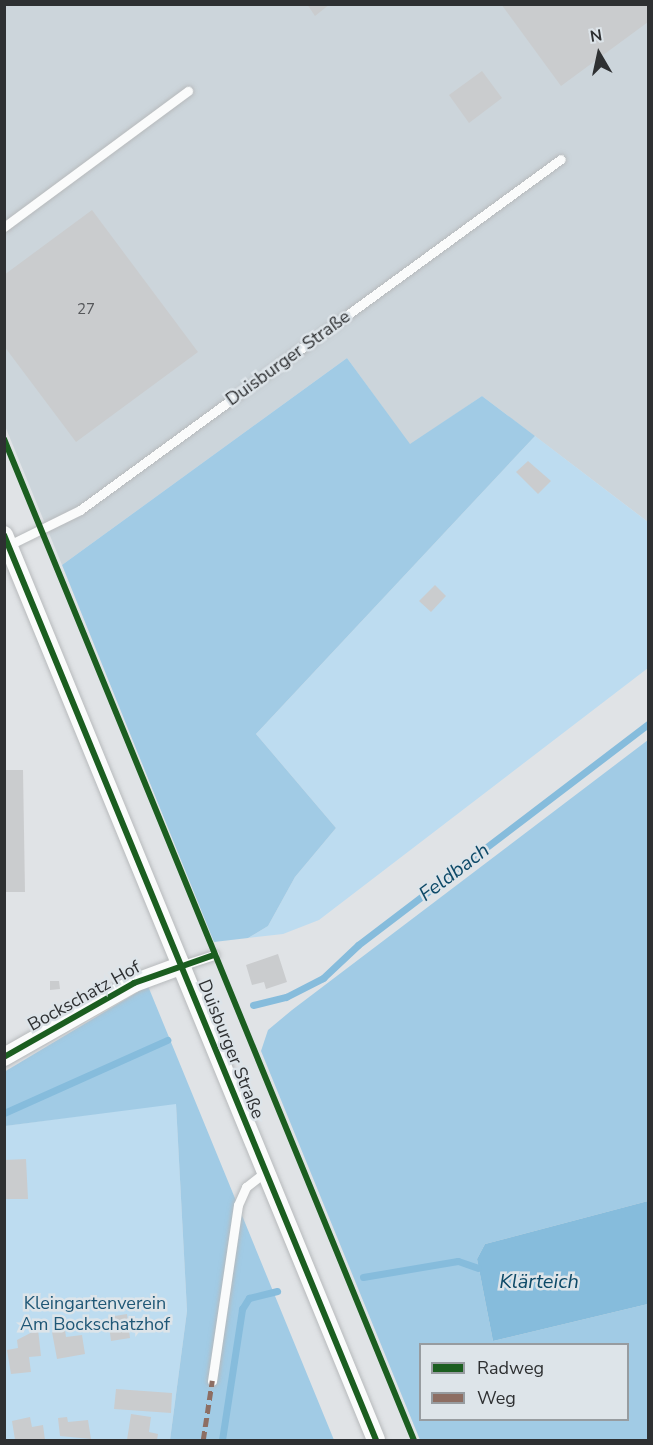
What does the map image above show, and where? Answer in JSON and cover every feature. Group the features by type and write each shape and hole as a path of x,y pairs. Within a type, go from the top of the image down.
{"street":[{"name":"Duisburger Straße","path":"7,540 376,1440"},
{"name":"Bockschatz Hof","path":"4,1058 134,983 180,966"}],"lane":[{"path":"4,227 188,91"},
{"name":"Duisburger Straße","path":"7,540 80,510 561,159"},
{"path":"180,966 214,955"},
{"path":"212,1381 238,1205 246,1187 265,1172"}],"shaded area":[{"path":"4,5 648,5 648,522 482,396 410,445 347,358 62,565 5,426"},
{"path":"347,358 410,444 482,396 535,436 256,734 336,828 295,877 268,926 248,938 214,942 62,565"},
{"path":"648,740 648,1201 485,1244 477,1259 493,1341 648,1304 648,1440 420,1440 261,1051 268,1030"},
{"path":"148,986 334,1440 170,1440 187,1311 176,1104 5,1126 4,1072"}],"green space":[{"path":"535,436 648,522 648,668 319,920 283,934 248,938 268,926 295,877 336,828 256,734"},
{"name":"Kleingartenverein Am Bockschatzhof","path":"176,1103 187,1311 170,1440 5,1440 4,1126"}],"water":[{"name":"Klärteich","path":"648,1201 648,1304 493,1341 477,1259 485,1244"}],"building":[{"path":"307,4 330,4 315,16"},
{"path":"501,4 648,4 648,22 561,86"},
{"path":"482,71 502,98 469,123 449,95"},
{"path":"92,210 198,352 76,442 4,346 4,275"},
{"path":"528,461 551,481 538,494 516,472"},
{"path":"435,585 446,596 431,612 419,601"},
{"path":"4,770 23,770 25,892 4,892"},
{"path":"278,954 287,982 266,989 264,982 252,985 246,965"},
{"path":"50,981 59,981 60,989 50,990"},
{"path":"26,1159 28,1199 4,1199 4,1160"},
{"path":"127,1314 130,1338 111,1341 108,1317"},
{"path":"38,1329 41,1356 29,1357 31,1372 11,1374 7,1350 18,1348 17,1340"},
{"path":"65,1330 66,1337 82,1335 85,1354 57,1359 52,1332"},
{"path":"116,1389 172,1393 171,1413 114,1409"},
{"path":"131,1414 151,1417 149,1432 158,1434 157,1440 127,1440"},
{"path":"30,1417 32,1427 43,1425 45,1440 15,1440 12,1421"},
{"path":"67,1417 68,1422 88,1420 91,1439 60,1436 58,1418"}],"waterway":[{"name":"Feldbach","path":"253,1005 286,997 323,978 358,945 648,724"},
{"name":"Feldbach","path":"4,1113 167,1040"},
{"path":"363,1277 458,1261 478,1268"},
{"path":"222,1440 242,1309 249,1298 277,1291"}],"marked path":[{"path":"203,1440 212,1381"}],"cycle path":[{"path":"4,439 414,1440"},
{"path":"4,535 376,1440"},
{"path":"4,1057 134,983 214,955"}]}
